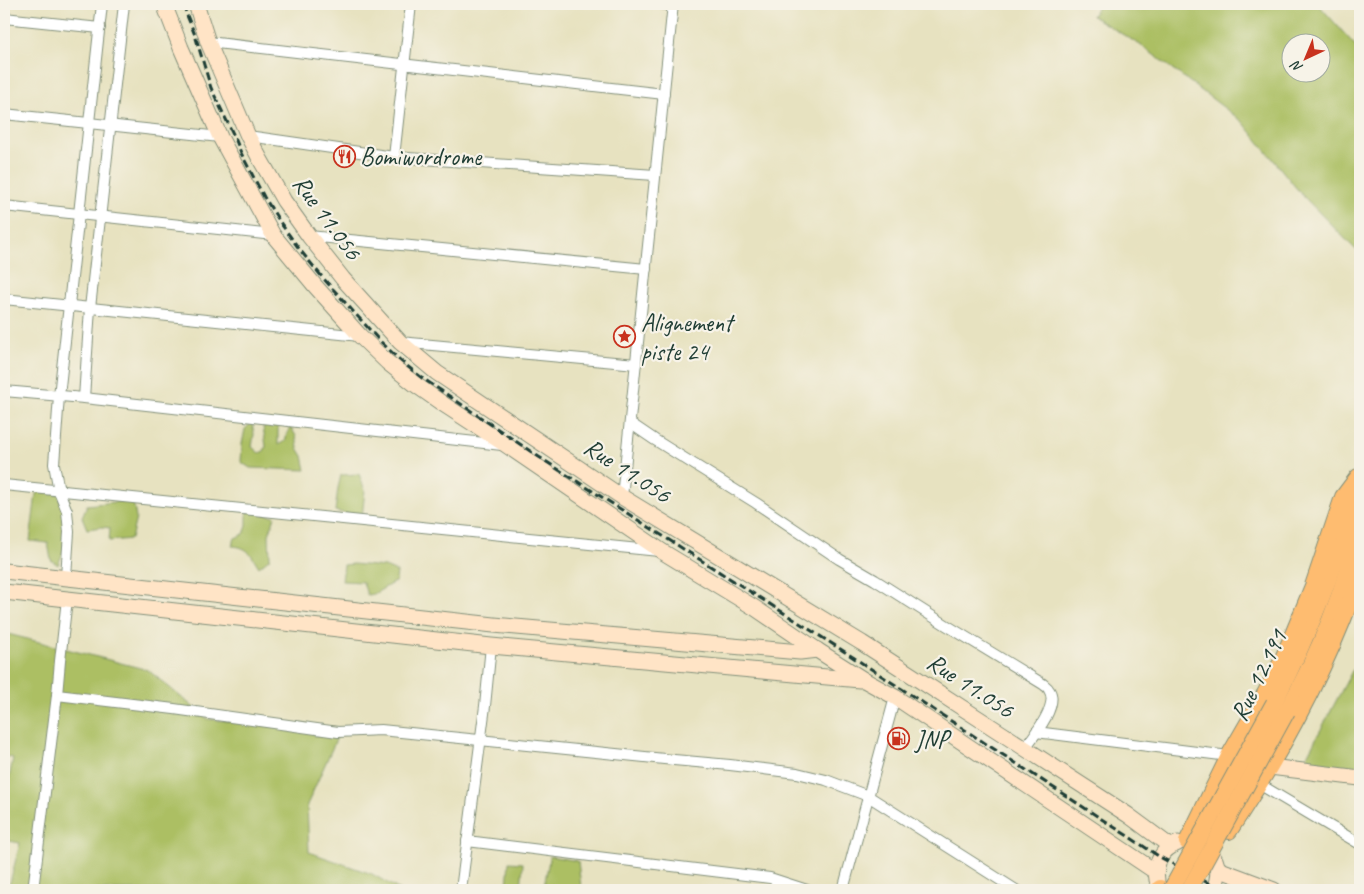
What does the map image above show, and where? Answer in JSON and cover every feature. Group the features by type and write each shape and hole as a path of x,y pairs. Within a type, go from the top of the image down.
{"main road":[{"path":"164,4 220,137 273,235 360,336 387,362 443,404 663,552 755,608 864,680 895,697 1156,872"},
{"name":"Rue 11.056","path":"196,4 208,42 248,136 284,201 343,279 400,342 436,373 622,496 862,643 1128,815 1170,846"},
{"path":"1187,842 1229,756 1282,661 1313,586 1343,497 1359,473"},
{"name":"Rue 12.191","path":"1189,890 1281,707 1296,659 1332,572 1350,513 1359,473"},
{"name":"Rue 12.191","path":"1163,890 1281,707 1310,667 1344,584 1360,527"},
{"path":"4,571 494,625 800,652 817,650"},
{"path":"1213,890 1218,879 1216,862 1318,677 1348,609 1360,574"},
{"path":"4,592 491,646 864,680"},
{"path":"1270,767 1360,778"},
{"path":"1163,890 1157,880 1156,872 1160,857 1170,846 1187,842 1202,845 1216,862 1274,890"}],"street":[{"path":"66,577 69,532 67,511 59,491 54,464 59,396 102,4"},
{"path":"84,398 90,308 124,4"},
{"path":"394,157 411,4"},
{"path":"622,496 673,4 660,4"},
{"path":"4,18 100,28"},
{"path":"208,42 664,94"},
{"path":"4,114 220,137"},
{"path":"248,136 394,157 656,175"},
{"path":"4,206 273,235"},
{"path":"309,236 646,269"},
{"path":"4,299 360,336"},
{"path":"400,342 636,364"},
{"path":"4,391 84,398 506,445"},
{"path":"630,423 756,503 839,559 1043,684 1049,690 1051,696 1050,705 1044,721 1024,749"},
{"path":"4,485 663,552"},
{"path":"32,890 68,599"},
{"path":"461,890 491,646"},
{"path":"57,695 338,732 381,730 796,773 826,780 868,796 1016,890"},
{"path":"843,890 895,697"},
{"path":"1036,732 1229,756"},
{"path":"1259,784 1360,844"},
{"path":"467,841 770,878 807,890"}],"green space":[{"path":"1100,4 1318,4 1360,51 1360,254 1301,194 1243,122 1142,46 1092,16"},
{"path":"252,422 254,434 252,447 259,453 264,451 266,446 263,427 270,424 278,427 278,445 285,441 290,426 296,436 306,470 250,468 241,462 245,429"},
{"path":"359,474 365,490 362,518 335,511 341,475"},
{"path":"47,488 60,495 65,508 65,548 58,565 51,560 48,543 30,541 36,494"},
{"path":"133,500 136,518 131,539 109,541 110,528 87,529 82,517 87,505"},
{"path":"247,511 275,516 269,535 270,558 259,567 246,550 232,546 235,538 244,534 247,526"},
{"path":"344,565 385,567 397,572 396,581 374,594 367,595 363,582 342,581"},
{"path":"4,633 148,670 208,719 339,733 307,805 309,852 372,874 400,890 8,890 20,843 4,840 4,789 7,789 13,758 4,756"},
{"path":"1360,656 1360,771 1302,765"},
{"path":"550,856 578,861 583,890 543,890"},
{"path":"509,862 523,863 521,890 485,890 493,886 507,886"}],"waterway":[{"path":"16,890 16,887 29,890"}],"railway":[{"path":"184,4 211,88 264,197 300,250 323,278 379,340 401,361 421,377 539,457 845,652 1160,857 1221,890"}],"place":[{"name":"Bomiwordrome","path":"344,156"},
{"name":"Alignement piste 24","path":"625,336"},
{"name":"JNP","path":"899,739"}]}
